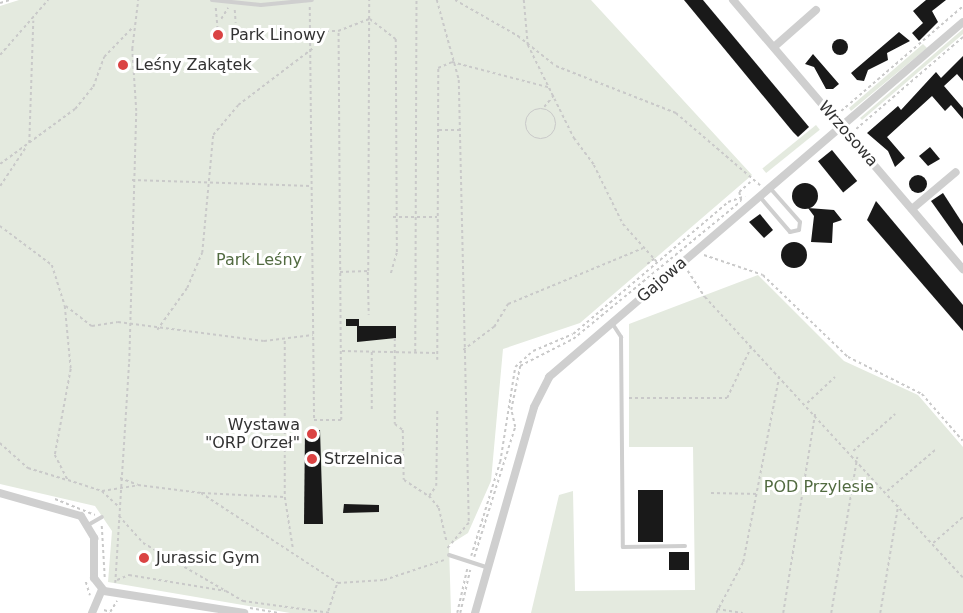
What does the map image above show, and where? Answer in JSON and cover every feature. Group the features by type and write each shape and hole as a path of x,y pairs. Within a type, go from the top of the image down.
{"street":[{"name":"Wrzosowa","path":"733,0 963,269"},
{"path":"774,47 816,10"},
{"name":"Gajowa","path":"475,613 485,567 543,386 612,323 760,197 767,187 842,127 963,22"},
{"path":"912,209 956,172"},
{"path":"0,493 68,509 88,525 95,542 94,578 102,590"},
{"path":"92,613 102,590 115,586 242,610"}],"lane":[{"path":"211,0 239,4 310,0"},
{"path":"760,197 790,232 799,230 800,222 767,187"},
{"path":"612,323 621,337 623,547 685,546"},
{"path":"88,525 100,518"},
{"path":"448,555 485,567"}],"path":[{"path":"0,3 10,0"},
{"path":"0,55 33,21 48,0"},
{"path":"115,586 129,325 134,26 138,0"},
{"path":"211,0 219,21 218,32"},
{"path":"310,0 314,31 311,186 314,420 341,420 338,31"},
{"path":"369,0 369,315"},
{"path":"416,0 416,352"},
{"path":"437,0 452,62 461,129 462,352 469,523 447,544"},
{"path":"455,0 582,79 676,114 751,182 767,187"},
{"path":"524,0 528,45 615,212 659,264"},
{"path":"219,21 233,3"},
{"path":"236,23 239,4"},
{"path":"831,105 838,114 963,6"},
{"path":"314,31 338,31 370,19"},
{"path":"370,19 396,39 393,218 396,253 392,274"},
{"path":"0,186 30,143 33,21"},
{"path":"0,164 75,109 93,87 104,57 134,26"},
{"path":"849,135 963,38"},
{"path":"158,330 187,288 202,253 213,135 238,105 313,48"},
{"path":"437,360 438,68 452,62 551,88"},
{"path":"542,109 552,114 555,128 539,139 527,131 526,122 533,111 542,109 554,94"},
{"path":"438,130 461,129"},
{"path":"132,180 311,186"},
{"path":"459,613 500,462 516,366 533,351 573,334 740,198 751,182"},
{"path":"740,198 748,195"},
{"path":"393,218 437,217"},
{"path":"0,226 52,265 65,306 71,369 54,448 68,480"},
{"path":"462,352 468,342 494,327 507,304 644,247"},
{"path":"695,252 763,275 848,357 922,394 963,441"},
{"path":"647,264 655,259"},
{"path":"682,263 705,297 858,457 963,578"},
{"path":"471,562 515,427 511,410 520,366 573,339 659,264"},
{"path":"339,272 368,272"},
{"path":"65,306 92,326 129,325 158,330 285,340 313,335"},
{"path":"201,493 293,549 338,583 395,577 448,555 439,508 429,496 404,480 403,430 395,424 395,338"},
{"path":"285,340 285,497 293,549"},
{"path":"623,398 728,398 751,346"},
{"path":"341,351 437,353"},
{"path":"372,351 372,410"},
{"path":"716,613 743,562 760,494 779,376"},
{"path":"807,404 835,377"},
{"path":"429,496 436,486 437,411"},
{"path":"783,613 815,412"},
{"path":"853,452 895,414"},
{"path":"0,443 28,468 102,491 119,506"},
{"path":"887,491 935,450"},
{"path":"831,613 858,457"},
{"path":"120,478 138,485"},
{"path":"102,491 138,485 201,493 285,497"},
{"path":"711,493 760,494"},
{"path":"46,497 83,506 100,518 107,542 105,581 122,587"},
{"path":"880,613 898,504"},
{"path":"119,515 143,543 243,601 329,613 338,583"},
{"path":"932,543 963,517"},
{"path":"115,586 129,575 227,591"},
{"path":"717,609 743,613"},
{"path":"242,610 279,613"}],"green space":[{"name":"Park Leśny","path":"19,0 591,0 752,175 580,323 503,349 491,481 468,533 449,545 451,613 290,613 108,582 112,531 95,506 0,484 0,6"},
{"path":"963,29 963,34 862,120 860,118"},
{"path":"923,44 927,48 851,111 849,108"},
{"path":"816,125 820,130 766,173 762,168"},
{"name":"POD Przylesie","path":"758,275 844,361 918,395 963,447 963,613 531,613 559,495 573,491 575,591 695,590 693,447 629,447 629,324"}],"building":[{"path":"684,0 703,0 809,127 798,137 793,132"},
{"path":"926,0 946,0 932,11 938,22 919,41 912,33 923,23 913,11"},
{"path":"899,32 910,41 887,53 888,60 868,70 864,81 857,80 851,73"},
{"path":"840,39 846,41 848,47 846,53 840,55 834,53 832,47 834,41"},
{"path":"813,54 839,84 833,89 826,89 814,67 805,64"},
{"path":"963,56 963,81 957,74 944,86 963,108 963,119 951,105 945,111 932,96 887,137 905,158 895,167 888,151 867,133 898,106 901,110 936,72 941,78"},
{"path":"930,147 940,159 928,166 919,156"},
{"path":"832,150 857,181 843,192 818,161"},
{"path":"918,175 926,180 927,184 922,192 918,193 910,188 909,184 914,176"},
{"path":"805,183 814,187 818,196 814,205 805,209 796,205 792,196 796,187"},
{"path":"943,193 963,224 963,246 931,201"},
{"path":"876,201 963,305 963,331 867,220"},
{"path":"808,208 834,210 842,220 833,223 832,243 811,242 814,216"},
{"path":"760,214 773,230 764,238 749,222"},
{"path":"794,242 803,246 807,255 803,264 794,268 785,264 781,255 785,246"},
{"path":"346,319 359,319 359,326 396,326 396,338 357,342 357,326 346,326"},
{"path":"305,430 320,430 323,524 304,524"},
{"path":"638,490 663,490 663,542 638,542"},
{"path":"344,504 379,505 379,512 343,513"},
{"path":"669,552 689,552 689,570 669,570"}],"place":[{"name":"Park Linowy","path":"218,35"},
{"name":"Leśny Zakątek","path":"123,65"},
{"name":"Wystawa \"ORP Orzeł\"","path":"312,434"},
{"name":"Strzelnica","path":"312,459"},
{"name":"Jurassic Gym","path":"144,558"}]}
